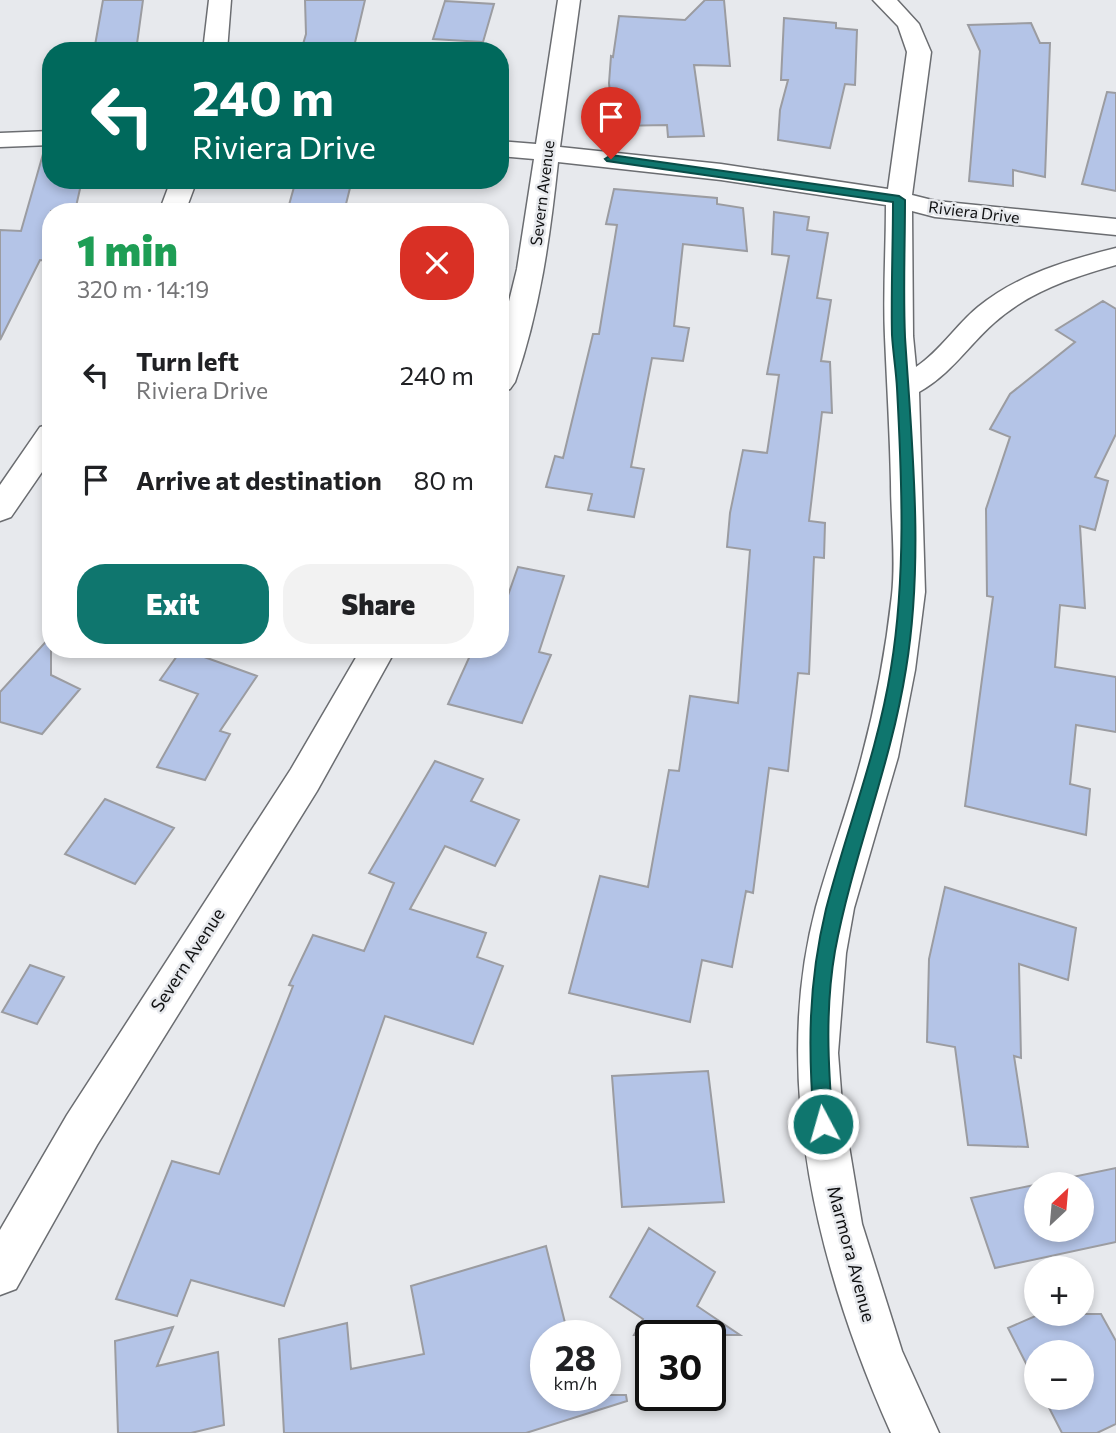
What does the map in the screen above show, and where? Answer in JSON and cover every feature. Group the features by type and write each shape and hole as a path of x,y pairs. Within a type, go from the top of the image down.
{"street":[{"path":"216,42 220,0"},
{"name":"Severn Avenue","path":"509,360 515,346 538,241 547,151 569,0"},
{"name":"Marmora Avenue","path":"884,0 908,24 919,52 899,200 899,336 904,387 907,605 898,670 880,757 835,908 820,999 817,1053 821,1104 840,1224 880,1356 913,1432"},
{"path":"0,140 42,138"},
{"name":"Riviera Drive","path":"509,149 721,172 899,200 935,209 1116,228"},
{"path":"904,387 935,369 960,339 1007,298 1031,284 1116,256"},
{"path":"0,509 42,448"},
{"name":"Severn Avenue","path":"0,1273 82,1130 304,780 374,658"}],"building":[{"path":"103,0 143,0 137,42 96,42"},
{"path":"305,0 365,0 355,42 304,42"},
{"path":"705,0 724,0 730,66 694,65 704,136 668,137 667,125 613,126 609,83 619,16 685,20"},
{"path":"445,1 494,4 483,42 433,39"},
{"path":"784,18 836,23 836,28 857,30 855,85 845,84 830,148 778,140 780,110 788,80 781,80"},
{"path":"1031,23 1040,43 1050,43 1045,177 1013,170 1013,186 969,181 980,51 968,25"},
{"path":"1107,92 1116,93 1116,191 1082,184"},
{"path":"42,158 42,189 80,189 77,203 42,203 42,260 0,340 0,230 21,231"},
{"path":"293,189 350,189 346,203 290,203"},
{"path":"614,189 717,198 717,204 743,208 747,251 683,244 674,326 689,328 683,361 652,358 631,467 644,469 634,517 588,510 592,494 546,487 555,456 563,458 593,334 599,334 617,225 606,224"},
{"path":"774,212 809,217 807,230 828,233 817,298 831,300 821,361 830,362 832,413 822,412 809,521 825,523 824,558 814,557 809,674 798,673 788,771 769,768 753,893 746,891 732,967 702,960 690,1022 569,993 600,876 648,887 669,770 679,771 690,696 738,703 750,550 727,547 730,513 743,450 767,453 779,375 767,374 789,256 772,254"},
{"path":"1103,301 1116,309 1116,434 1095,477 1108,481 1095,530 1080,526 1085,608 1060,605 1055,667 1116,677 1116,732 1076,725 1070,784 1090,789 1086,835 965,806 993,597 987,596 986,509 1010,437 990,429 1010,394 1075,342 1056,330"},
{"path":"518,567 564,576 539,652 551,655 522,723 448,704 469,658 509,658 509,592"},
{"path":"42,646 42,658 51,658 51,675 80,689 42,734 0,722 0,692"},
{"path":"176,658 207,658 257,676 220,731 230,734 205,780 157,767 198,694 160,680"},
{"path":"435,761 483,779 471,801 519,820 495,866 445,846 410,909 486,933 477,957 503,966 473,1044 385,1016 284,1306 191,1280 177,1316 116,1299 172,1161 219,1174 293,986 289,985 313,935 364,951 394,883 369,873"},
{"path":"105,799 174,828 135,884 65,854"},
{"path":"945,887 1076,928 1068,980 1019,964 1021,1058 1014,1056 1028,1147 968,1145 955,1047 927,1042 929,959"},
{"path":"30,965 64,977 37,1024 2,1012"},
{"path":"708,1071 724,1202 622,1207 612,1076"},
{"path":"1116,1168 1116,1242 1051,1256 1024,1256 1024,1262 995,1268 971,1198 1024,1187 1024,1242 1094,1242 1094,1173"},
{"path":"649,1228 715,1272 697,1306 718,1320 642,1320 610,1297"},
{"path":"546,1246 564,1320 530,1320 530,1411 595,1411 526,1433 284,1433 279,1339 347,1323 351,1369 424,1354 411,1286"},
{"path":"1094,1314 1101,1314 1116,1341 1116,1424 1097,1433 1062,1433 1050,1410 1094,1410 1094,1340 1024,1340 1024,1359 1008,1328 1024,1321 1024,1326 1094,1326"},
{"path":"726,1326 740,1335 726,1335"},
{"path":"173,1327 157,1366 218,1352 224,1425 191,1433 118,1433 115,1341"},
{"path":"621,1395 626,1395 627,1401 621,1403"}],"route":[{"path":"611,159 721,172 899,200 899,336 904,387 909,592 898,670 880,757 835,908 826,953 817,1053 823,1124"}]}
